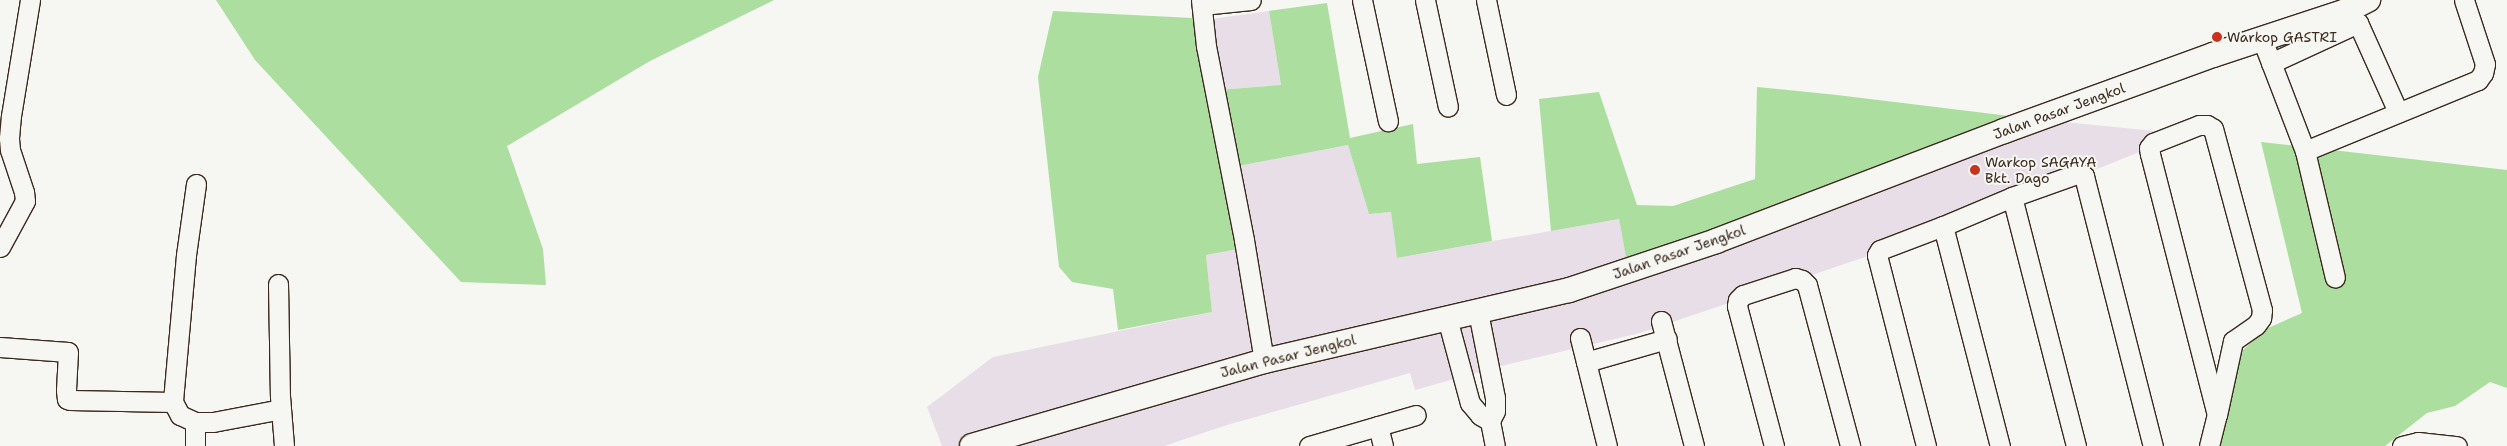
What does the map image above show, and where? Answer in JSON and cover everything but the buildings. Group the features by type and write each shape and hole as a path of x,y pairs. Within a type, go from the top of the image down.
{"main road":[{"name":"Jalan Pasar Jengkol","path":"972,446 1264,360 1569,290 1716,241 2004,131 2262,39 2354,3"}],"street":[{"path":"0,247 25,201 24,192 10,150 9,138 30,0"},
{"path":"1251,0 1202,3 1206,46 1244,240 1264,360"},
{"path":"1362,0 1388,121"},
{"path":"1425,0 1448,107"},
{"path":"1486,0 1506,95"},
{"path":"2305,151 2478,80 2483,73 2485,64 2464,0"},
{"path":"2271,63 2358,23 2398,112"},
{"path":"2262,39 2305,151 2335,278"},
{"path":"2201,355 2233,341 2256,325 2261,318 2262,310 2213,129 2206,125 2199,125 2153,143 2149,148 2201,355 2217,414"},
{"path":"1926,446 1877,255 1880,250 2072,174 2079,173 2084,176 2153,446"},
{"path":"196,184 186,255 173,402 180,415 195,422 213,422 281,409"},
{"path":"2012,198 2076,446"},
{"path":"1944,226 2000,446"},
{"path":"1774,446 1737,306 1738,300 1743,294 1794,278 1802,280 1807,286 1850,446"},
{"path":"278,284 281,409 284,446"},
{"path":"1478,312 1495,398 1495,411 1490,421 1495,446"},
{"path":"1447,318 1470,402 1480,415 1490,421"},
{"path":"1586,362 1664,330 1694,446"},
{"path":"1580,338 1607,446"},
{"path":"2209,446 2233,341"},
{"path":"0,347 68,352 66,390 67,399 70,400 173,402"},
{"path":"1309,446 1416,415"},
{"path":"195,422 195,446"},
{"path":"1378,426 1383,446"},
{"path":"2402,446 2418,442 2457,446"}],"shaded area":[{"path":"1269,11 1281,85 1217,90 1212,19"},
{"path":"2035,119 2184,134 1948,229 1640,333 1501,366 1415,390 1410,373 1227,425 1164,446 942,446 927,407 993,357 1212,312 1206,255 1242,248 1228,168 1348,145 1369,214 1391,212 1397,258 1619,219 1629,272"}],"green space":[{"path":"216,0 774,0 650,61 507,146 543,249 546,285 461,282 255,60"},
{"path":"1327,3 1350,138 1413,124 1417,164 1480,157 1492,241 1397,258 1391,212 1369,214 1348,145 1228,168 1243,248 1206,255 1212,312 1118,330 1113,289 1072,282 1059,267 1038,77 1053,11 1212,19 1218,90 1281,85 1269,11"},
{"path":"1757,87 2035,119 1629,273 1619,219 1551,231 1539,99 1599,92 1637,205 1673,206 1755,179"},
{"path":"2261,142 2507,170 2507,388 2490,382 2455,406 2427,413 2385,446 2209,446 2233,359 2266,329 2302,313"}],"place":[{"name":"Warkop GASTRI","path":"2217,37"},
{"name":"Warkop SAGAYA Bkt. Dago","path":"1975,170"}]}
